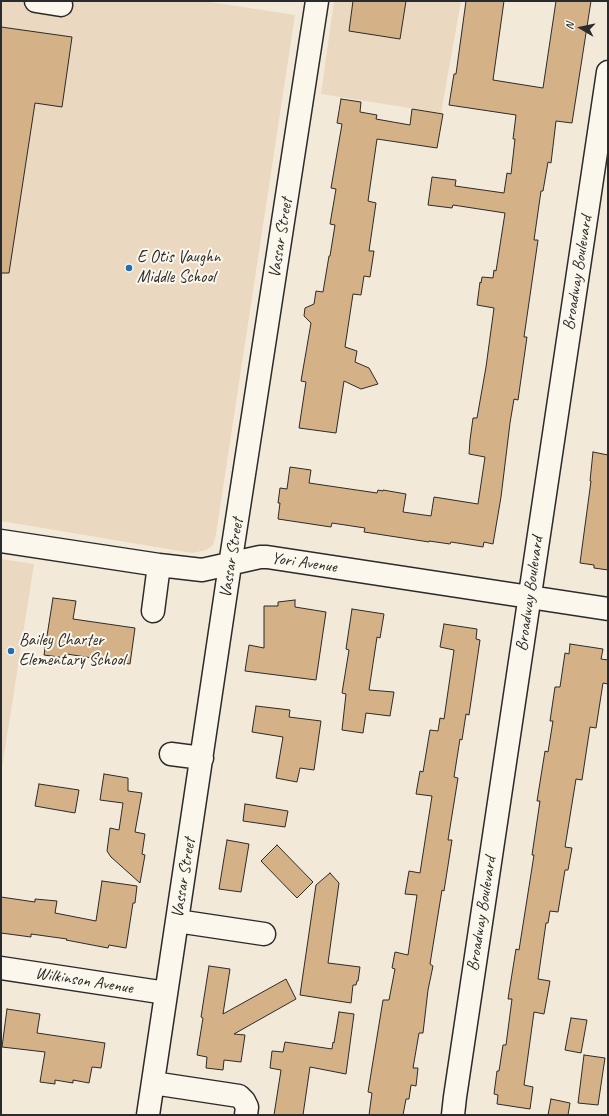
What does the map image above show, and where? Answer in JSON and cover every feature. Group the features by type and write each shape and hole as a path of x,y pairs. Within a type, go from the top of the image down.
{"street":[{"path":"36,1 61,5"},
{"name":"Vassar Street","path":"148,1115 230,565 317,1"},
{"name":"Broadway Boulevard","path":"453,1115 608,72"},
{"name":"Yori Avenue","path":"1,541 202,570 230,565 260,557 608,609"},
{"path":"152,611 159,565"},
{"path":"171,754 202,758"},
{"path":"177,921 264,934"},
{"name":"Wilkinson Avenue","path":"1,968 166,993"},
{"path":"153,1083 239,1096 247,1107 246,1115"}],"shaded area":[{"name":"E Otis Vaughn Middle School","path":"1,1 203,1 295,15 216,534 213,545 206,550 192,553 1,521"},
{"path":"334,1 461,1 441,113 321,94"},
{"name":"Bailey Charter Elementary School","path":"1,559 34,564 1,774"}],"building":[{"path":"353,1 406,1 400,39 349,31"},
{"path":"466,1 504,1 493,80 543,88 556,1 591,1 572,123 556,121 551,163 548,162 543,191 541,191 534,240 538,240 524,337 527,337 518,400 514,399 510,423 501,497 493,544 484,542 483,547 451,542 450,544 429,542 364,532 365,528 332,523 331,527 278,519 280,488 287,489 290,467 311,470 309,483 377,493 378,490 383,490 406,494 403,512 431,516 434,497 478,504 485,457 469,454 470,440 473,418 477,418 494,308 477,305 482,277 493,278 494,270 496,271 505,213 453,205 452,208 428,205 432,177 456,180 455,186 504,193 507,173 511,174 516,115 449,105 454,74 456,74"},
{"path":"1,27 72,37 62,107 35,103 9,273 1,273"},
{"path":"341,99 361,102 360,112 377,115 376,119 410,125 412,109 443,114 437,148 377,139 368,201 376,203 369,251 374,251 370,277 364,276 361,295 353,294 345,347 357,351 355,362 369,368 378,384 361,389 344,381 336,433 299,428 306,382 301,381 311,323 304,316 305,308 314,304 316,291 323,292 335,225 330,224 336,189 331,188 342,124 337,123"},
{"path":"593,452 608,455 608,570 594,568 594,565 580,563 591,481"},
{"path":"53,598 76,601 73,619 135,628 130,664 67,654 66,658 44,655"},
{"path":"295,600 295,607 326,612 316,680 245,671 249,645 264,648 264,606 278,606 278,602"},
{"path":"352,609 384,614 380,638 377,637 369,690 394,692 390,716 366,713 363,733 342,730 346,694 342,693 349,650 346,649"},
{"path":"444,624 477,629 476,639 480,640 469,715 466,714 462,740 460,739 454,777 458,778 448,840 452,840 430,964 433,966 428,990 423,1033 419,1033 413,1068 418,1068 416,1086 411,1085 409,1099 406,1099 403,1115 369,1115 372,1093 368,1092 383,1000 389,1000 395,969 392,968 395,952 408,955 417,895 405,894 409,871 420,873 432,796 416,794 420,771 423,772 430,730 438,731 440,718 444,719 454,650 440,647"},
{"path":"570,644 603,649 601,659 608,660 608,684 603,683 596,728 590,727 582,780 576,779 565,847 572,848 568,870 565,870 558,912 550,911 548,923 546,923 538,979 550,981 544,1014 534,1012 524,1085 533,1087 530,1109 497,1104 498,1095 494,1094 497,1071 499,1071 503,1045 506,1045 512,999 508,999 516,949 519,950 534,855 532,855 540,801 537,801 545,751 548,752 553,721 550,721 555,687 560,687 565,653 569,654"},
{"path":"256,706 290,710 289,717 321,721 314,770 300,768 297,782 276,778 283,737 252,732"},
{"path":"104,774 128,778 128,791 142,793 135,832 145,834 142,854 145,855 140,883 111,857 107,851 110,828 119,830 123,803 100,800"},
{"path":"39,784 79,790 75,813 35,806"},
{"path":"245,804 288,811 285,827 243,821"},
{"path":"227,840 249,844 241,892 219,889"},
{"path":"277,845 313,882 297,898 261,861"},
{"path":"330,873 339,883 328,963 360,967 358,981 356,985 353,985 351,1003 300,995 316,885"},
{"path":"102,881 137,886 126,948 109,945 108,948 66,940 67,939 31,934 31,937 1,933 1,897 35,902 35,899 57,901 55,913 96,921"},
{"path":"209,966 230,969 223,1014 286,979 296,999 234,1034 245,1035 241,1062 224,1060 223,1070 206,1068 207,1057 197,1055"},
{"path":"7,1009 40,1014 37,1033 105,1043 101,1068 92,1067 89,1083 73,1080 73,1083 55,1080 55,1084 40,1082 45,1052 2,1047"},
{"path":"339,1012 354,1014 346,1074 310,1067 303,1115 274,1115 281,1070 270,1068 272,1051 283,1052 285,1042 332,1049"},
{"path":"571,1018 587,1020 581,1053 565,1050"},
{"path":"584,1055 605,1058 598,1105 578,1103"},
{"path":"551,1099 570,1103 568,1115 548,1115"}],"place":[{"name":"E Otis Vaughn Middle School","path":"129,268"},
{"name":"Bailey Charter Elementary School","path":"11,651"}]}
